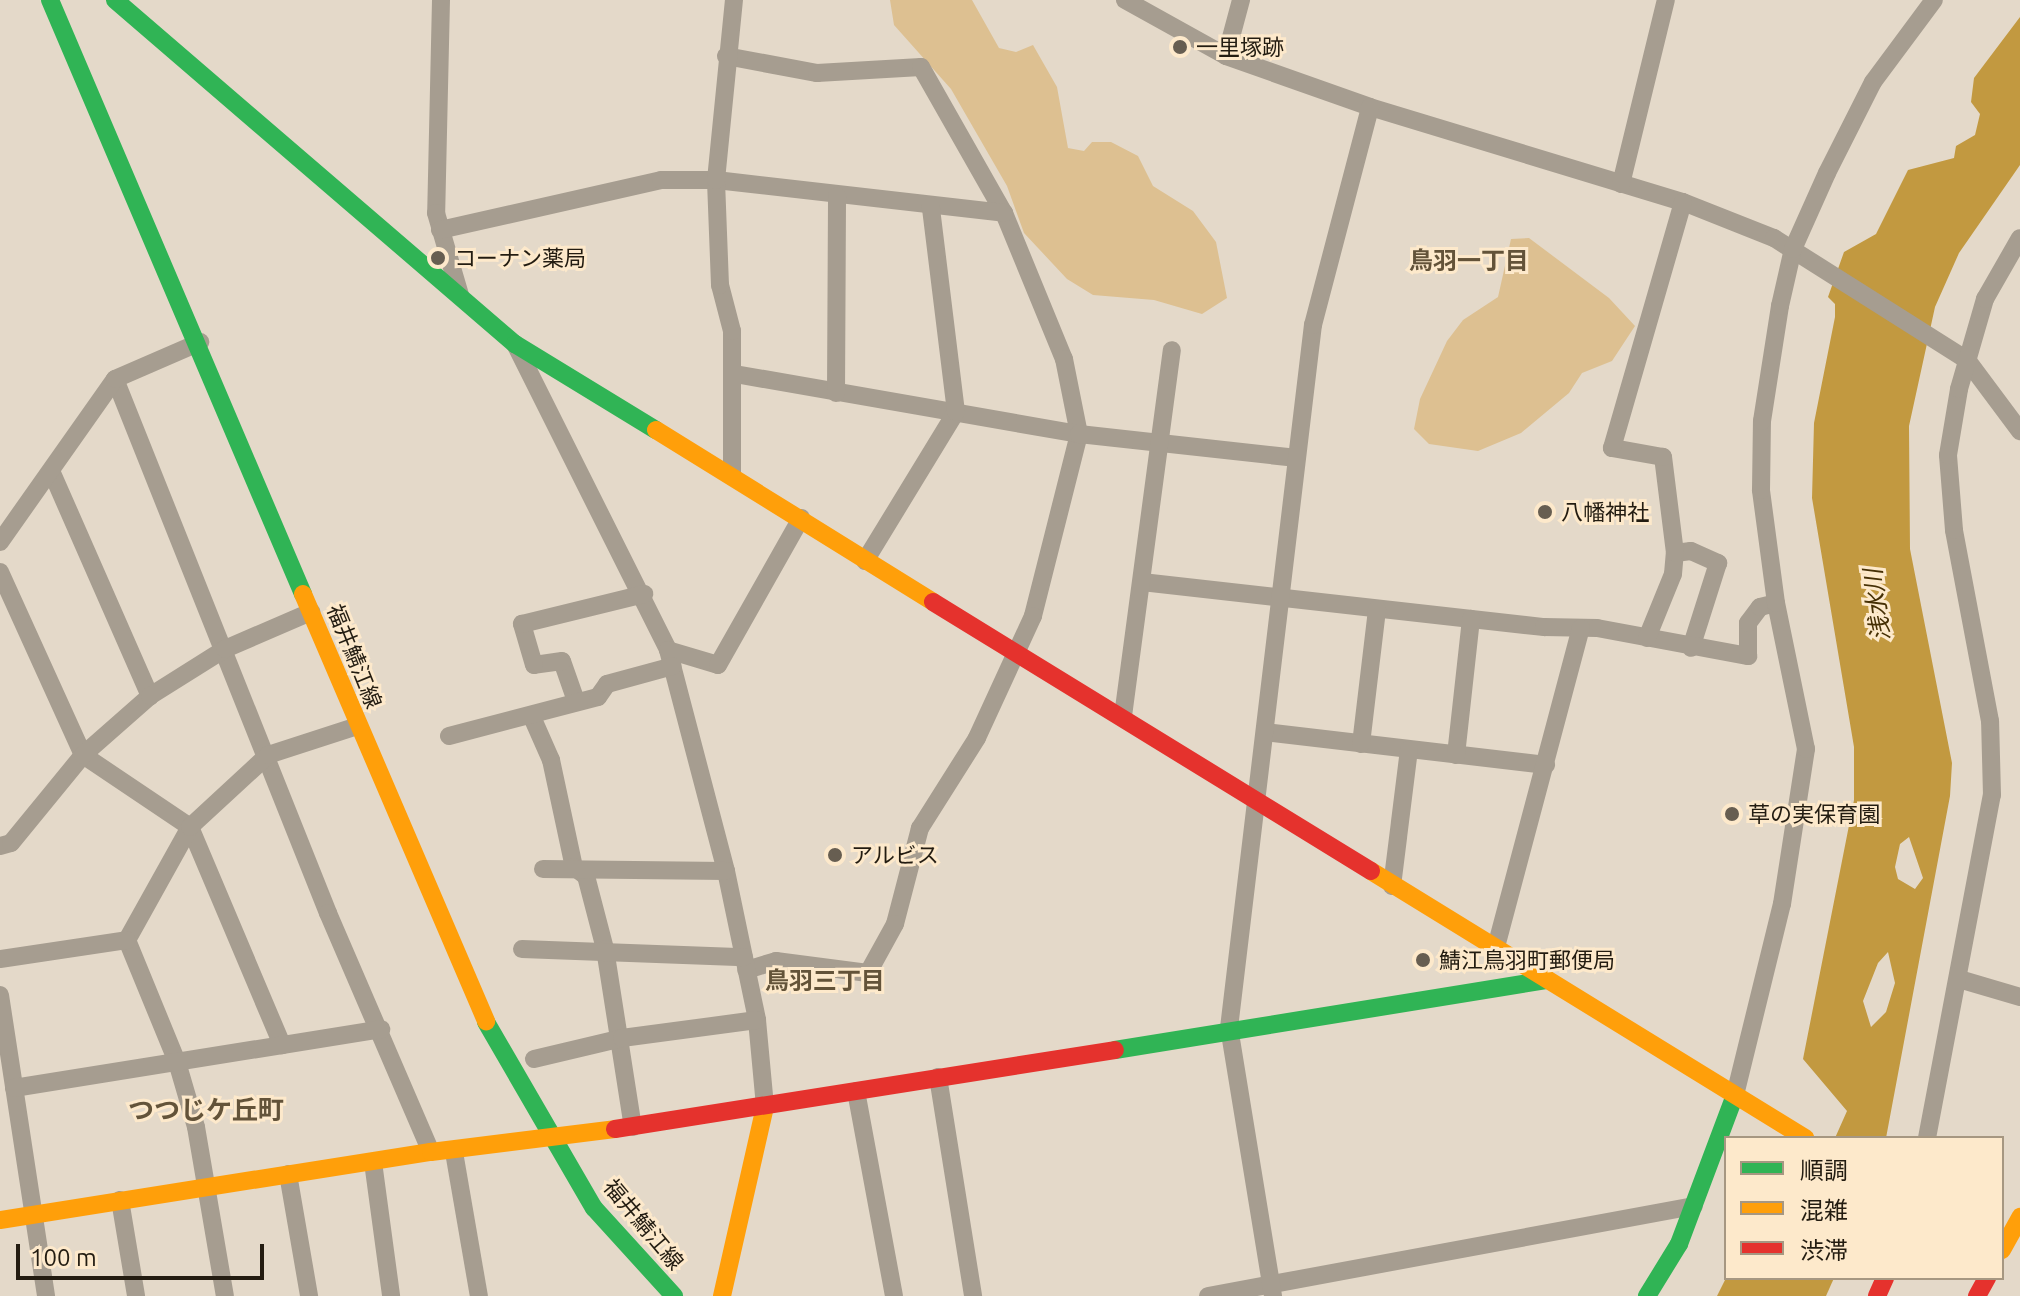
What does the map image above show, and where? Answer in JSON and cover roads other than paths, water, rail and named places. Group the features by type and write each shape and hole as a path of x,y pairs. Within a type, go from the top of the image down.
{"street":[{"name":"福井鯖江線","path":"50,0 200,342 357,726 485,1021 594,1208 674,1296"},
{"path":"115,0 515,344 1802,1136"},
{"path":"441,0 436,213 461,298"},
{"path":"732,476 735,374 732,331 720,285 716,180 734,0"},
{"path":"1125,0 1226,56 1370,107 1683,202 1793,249 1967,360 2020,431"},
{"path":"1226,56 1241,0"},
{"path":"1621,184 1666,0"},
{"path":"1725,1136 1741,1099 1782,904 1803,780 1803,724 1776,603 1761,490 1762,421 1793,249 1873,82 1934,0"},
{"path":"522,949 605,949 745,964 776,961 868,973 895,924 920,828 977,738 1033,616 1079,434 1064,359 1004,213 921,67 817,73 726,56"},
{"path":"1272,1290 1229,1028 1295,458 1319,295 1370,107"},
{"path":"440,230 661,180 716,180 1004,213"},
{"path":"836,393 837,196"},
{"path":"1647,638 1673,574 1675,553 1663,457 1612,448 1683,202"},
{"path":"865,561 956,412 931,207"},
{"path":"1927,1136 1988,830 1993,758 1950,492 1953,416 1985,299 2020,238"},
{"path":"0,542 52,473 115,379 200,342"},
{"path":"515,344 644,594 671,658 726,871 757,1020 765,1106 722,1296"},
{"path":"1123,716 1172,350"},
{"path":"735,374 1079,434 1295,458"},
{"path":"115,379 268,755 328,913 381,1029 431,1152"},
{"path":"52,473 150,696"},
{"path":"449,736 532,717 576,701 598,697 607,684 671,658 718,665 801,518"},
{"path":"1675,553 1691,551 1718,563 1691,648"},
{"path":"0,572 83,755 190,827 282,1045"},
{"path":"1142,582 1471,619 1581,628 1748,656 1748,623 1760,607 1776,603"},
{"path":"576,701 562,661 534,665 522,624 644,594"},
{"path":"1361,744 1377,609"},
{"path":"0,846 11,843 83,755 150,696 225,649 311,612"},
{"path":"1456,755 1471,619"},
{"path":"1496,947 1581,628"},
{"path":"532,717 551,760 574,867 586,876 605,949 622,1038 633,1127"},
{"path":"127,940 190,827 268,755 357,726"},
{"path":"1265,732 1546,765"},
{"path":"1392,886 1409,750"},
{"path":"543,869 726,871"},
{"path":"0,959 127,940"},
{"path":"127,940 177,1062 196,1127 225,1296"},
{"path":"1959,979 2020,997"},
{"path":"0,1220 431,1152 454,1152 633,1127 1229,1028 1547,980"},
{"path":"0,995 46,1296"},
{"path":"534,1059 622,1038 757,1020"},
{"path":"14,1088 381,1029"},
{"path":"938,1077 973,1296"},
{"path":"856,1091 894,1296"},
{"path":"1647,1296 1694,1206 1724,1138"},
{"path":"454,1152 479,1296"},
{"path":"373,1162 391,1296"},
{"path":"288,1174 309,1296"},
{"path":"120,1200 136,1296"},
{"path":"1208,1296 1272,1290 1694,1206"},
{"path":"2004,1249 2020,1217"},
{"path":"2004,1255 2020,1267"}],"water":[{"name":"浅水川","path":"2020,17 2020,165 1959,253 1935,307 1909,426 1910,549 1952,763 1950,796 1886,1136 1836,1136 1847,1111 1803,1059 1854,800 1854,747 1812,498 1814,423 1835,317 1835,304 1828,297 1844,252 1876,234 1908,170 1954,158 1956,146 1975,135 1980,114 1971,102 1974,78","holes":["1909,837 1923,878 1915,889 1898,879 1895,867 1900,844","1888,952 1895,983 1886,1012 1871,1027 1863,1001 1878,963"]},
{"path":"1725,1280 1833,1280 1826,1296 1717,1296"}],"place":[{"name":"一里塚跡","path":"1180,47"},
{"name":"コーナン薬局","path":"438,258"},
{"name":"八幡神社","path":"1545,512"},
{"name":"草の実保育園","path":"1732,814"},
{"name":"アルビス","path":"835,855"},
{"name":"鯖江鳥羽町郵便局","path":"1423,960"}],"district":[{"name":"鳥羽一丁目","path":"1469,261"},
{"name":"鳥羽三丁目","path":"825,981"},
{"name":"つつじケ丘町","path":"206,1110"}]}
